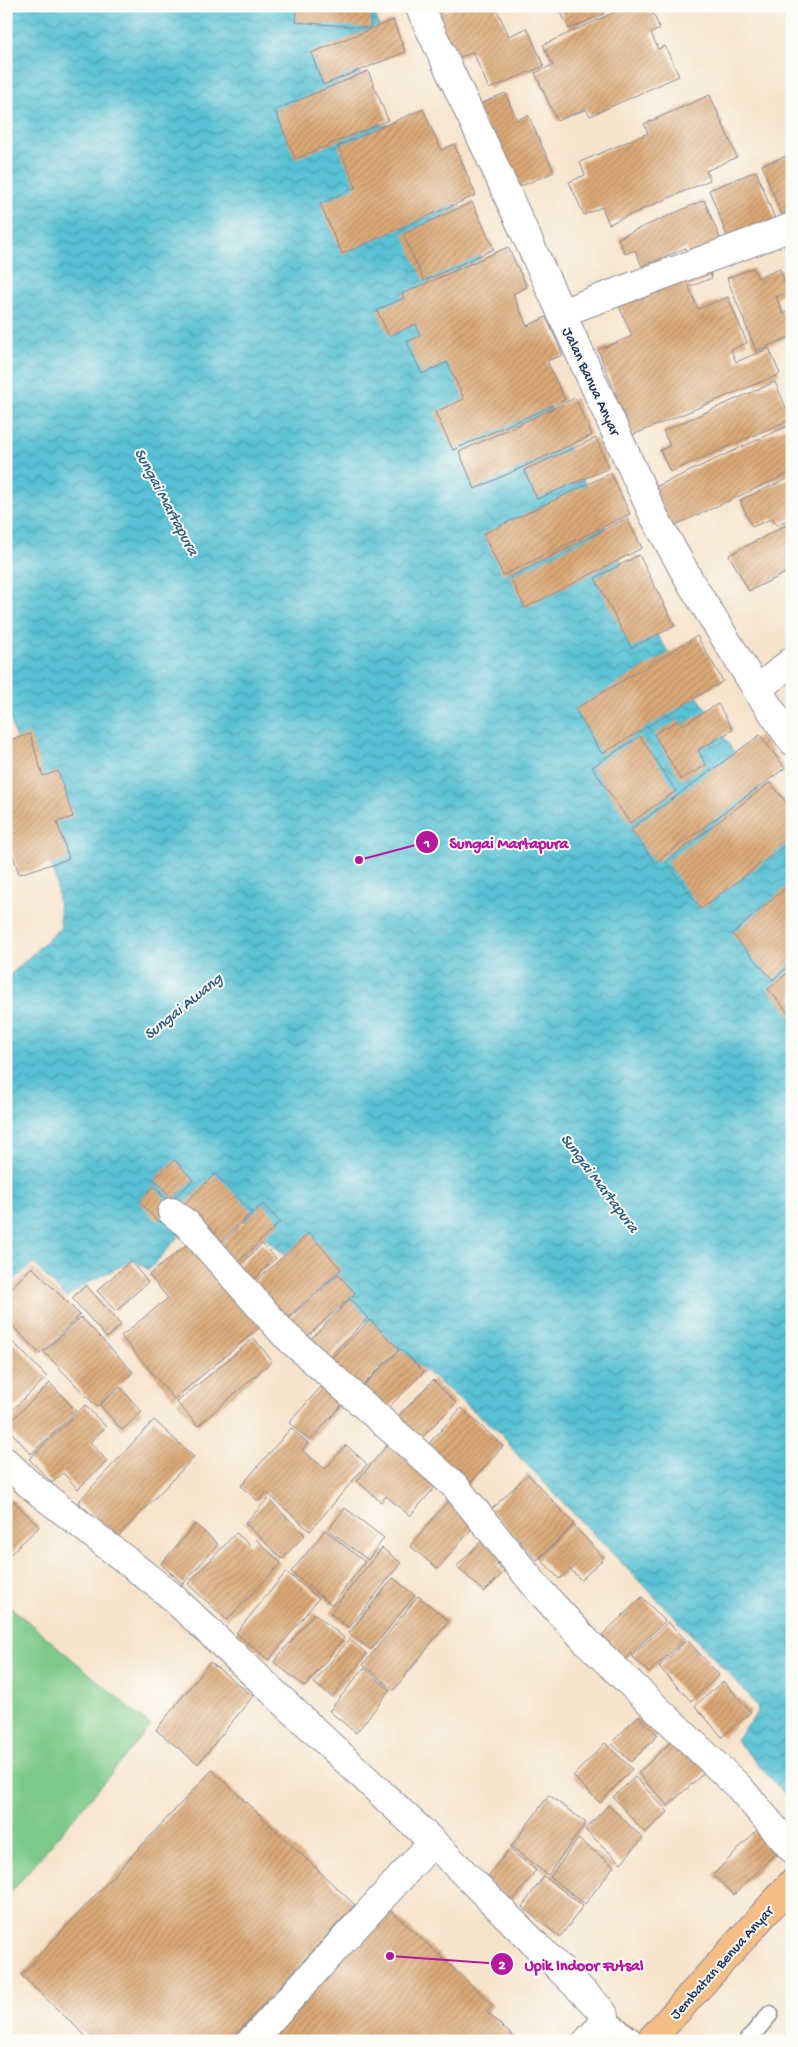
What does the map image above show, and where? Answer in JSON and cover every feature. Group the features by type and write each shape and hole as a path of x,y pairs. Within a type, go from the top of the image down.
{"main road":[{"name":"Jembatan Benua Anyar","path":"650,2041 792,1883"}],"street":[{"name":"Jalan Banua Anyar","path":"419,6 654,516 691,583 757,690 792,741"},
{"path":"561,313 792,227"},
{"path":"757,690 792,661"},
{"path":"172,1212 187,1224 284,1334 455,1486 539,1590 588,1643 739,1787 792,1849"},
{"path":"6,1462 30,1484 169,1594 434,1842 600,2009 605,2016 603,2024 587,2041"},
{"path":"251,2041 434,1842"}],"lane":[{"path":"747,2041 770,2014"},
{"path":"605,2016 638,2041"}],"green space":[{"path":"6,1603 151,1726 6,1898"}],"water":[{"name":"Sungai Awang","path":"6,6 373,6 386,49 357,67 381,126 416,118 650,624 792,841 792,1802 736,1740 758,1709 749,1695 512,1449 504,1436 218,1199 180,1235 149,1270 133,1260 85,1284 66,1298 33,1263 6,1288 6,979 61,927 56,881 6,704"}],"building":[{"path":"297,6 372,6 370,28 296,22"},
{"path":"456,6 495,6 509,36 527,28 544,66 489,89 473,52 451,61 432,17"},
{"path":"568,6 600,6 604,14 569,29 560,10"},
{"path":"628,6 650,6 660,29 651,33 658,49 665,46 679,76 590,116 586,109 557,121 535,73 553,65 543,45"},
{"path":"393,20 405,52 323,85 311,53"},
{"path":"368,71 388,120 295,159 275,110"},
{"path":"505,93 517,120 528,115 554,172 514,189 476,106"},
{"path":"710,95 737,157 706,171 710,180 609,224 602,207 584,215 569,182 585,175 580,162 648,133 644,124"},
{"path":"423,109 441,150 454,144 476,195 342,254 320,204 356,187 338,146"},
{"path":"792,154 792,211 781,214 762,165"},
{"path":"756,171 777,224 730,243 709,190"},
{"path":"704,200 723,245 691,259 686,248 642,266 635,250 625,254 618,238"},
{"path":"472,202 494,249 424,281 403,234"},
{"path":"508,247 527,287 513,294 527,326 546,317 563,355 547,361 565,400 453,450 435,412 464,399 447,362 422,374 407,342 420,336 416,324 389,336 377,310 404,298 402,294"},
{"path":"706,262 712,278 689,287 698,309 728,297 747,343 731,350 736,362 769,348 780,374 625,438 610,400 617,397 598,350 632,336 616,299"},
{"path":"753,268 758,278 780,269 789,292 776,297 783,314 792,310 792,336 756,351 727,278"},
{"path":"775,382 791,419 670,472 660,450 670,446 663,431"},
{"path":"575,398 592,435 475,489 459,452"},
{"path":"792,424 792,472 671,527 653,488"},
{"path":"596,438 609,468 537,499 524,470"},
{"path":"611,473 630,514 503,575 483,534"},
{"path":"792,477 792,518 776,525 773,518 752,527 740,500"},
{"path":"627,518 642,548 525,608 510,577"},
{"path":"792,522 792,570 749,591 729,555"},
{"path":"639,555 675,626 631,648 595,578"},
{"path":"697,636 723,681 602,754 575,709"},
{"path":"718,704 733,730 698,750 706,765 681,780 654,734 679,720 682,725"},
{"path":"30,734 43,776 58,771 73,817 57,822 69,859 19,874 6,834 6,741"},
{"path":"760,735 785,768 655,863 631,829"},
{"path":"640,736 676,791 630,823 592,767"},
{"path":"770,782 792,810 792,840 701,909 666,862"},
{"path":"792,882 792,963 773,980 732,934"},
{"path":"792,969 792,1017 768,989"},
{"path":"175,1160 193,1180 173,1199 154,1179"},
{"path":"215,1174 252,1212 212,1250 176,1212"},
{"path":"154,1186 172,1206 157,1221 139,1201"},
{"path":"263,1204 280,1222 232,1268 215,1250"},
{"path":"309,1233 341,1269 283,1322 251,1286"},
{"path":"196,1237 266,1322 174,1399 121,1336 168,1298 149,1275"},
{"path":"262,1244 276,1258 248,1285 234,1270"},
{"path":"130,1261 148,1282 116,1311 97,1291"},
{"path":"32,1267 80,1315 40,1354 6,1319 6,1293"},
{"path":"338,1274 355,1293 301,1342 284,1323"},
{"path":"86,1285 121,1325 107,1338 72,1298"},
{"path":"350,1299 368,1318 326,1360 308,1342"},
{"path":"81,1317 133,1372 97,1407 44,1352"},
{"path":"370,1320 399,1349 357,1391 327,1362"},
{"path":"254,1338 272,1361 198,1426 177,1402"},
{"path":"14,1343 47,1377 6,1416 6,1350"},
{"path":"401,1349 424,1372 380,1416 357,1392"},
{"path":"433,1380 456,1403 417,1442 395,1420"},
{"path":"326,1381 347,1399 310,1441 289,1423"},
{"path":"50,1383 76,1411 31,1454 6,1426"},
{"path":"120,1387 142,1412 122,1430 100,1405"},
{"path":"85,1405 106,1427 90,1442 107,1461 78,1489 63,1473 52,1483 29,1459"},
{"path":"461,1408 503,1446 465,1489 423,1450"},
{"path":"154,1420 194,1457 117,1538 78,1502"},
{"path":"291,1428 308,1443 302,1450 325,1469 346,1445 367,1464 310,1531 266,1492 258,1501 241,1486"},
{"path":"392,1439 441,1480 410,1516 386,1496 381,1502 357,1481"},
{"path":"528,1474 574,1524 537,1560 491,1510"},
{"path":"452,1496 480,1519 438,1569 410,1546"},
{"path":"11,1498 39,1527 6,1558 6,1502"},
{"path":"268,1499 305,1535 282,1559 245,1523"},
{"path":"345,1508 384,1538 368,1560 328,1530"},
{"path":"195,1524 218,1544 183,1584 161,1564"},
{"path":"574,1526 604,1558 581,1580 570,1569 559,1579 540,1558"},
{"path":"325,1530 365,1562 332,1605 291,1572"},
{"path":"491,1531 511,1551 497,1565 504,1572 484,1592 457,1566"},
{"path":"236,1533 250,1545 256,1539 281,1563 227,1620 188,1584"},
{"path":"382,1548 401,1563 349,1628 330,1613"},
{"path":"286,1572 319,1598 269,1660 236,1633"},
{"path":"393,1578 415,1595 371,1650 349,1633"},
{"path":"418,1596 449,1621 394,1690 363,1665"},
{"path":"642,1597 665,1621 625,1660 602,1635"},
{"path":"314,1613 344,1638 305,1687 274,1662"},
{"path":"668,1622 685,1639 649,1673 632,1656"},
{"path":"349,1639 367,1654 332,1697 314,1683"},
{"path":"687,1640 719,1675 691,1701 659,1667"},
{"path":"210,1662 253,1696 198,1764 156,1730"},
{"path":"364,1668 390,1690 356,1733 329,1711"},
{"path":"723,1681 751,1712 722,1737 695,1706"},
{"path":"638,1716 658,1735 631,1762 611,1743"},
{"path":"677,1736 708,1769 668,1806 638,1773"},
{"path":"605,1743 632,1769 600,1803 573,1776"},
{"path":"212,1770 355,1905 229,2041 91,2041 21,1975"},
{"path":"635,1777 668,1812 645,1833 613,1797"},
{"path":"549,1795 586,1823 548,1875 511,1847"},
{"path":"608,1805 643,1838 621,1863 585,1830"},
{"path":"765,1822 786,1842 734,1895 713,1875"},
{"path":"578,1839 614,1866 585,1904 550,1877"},
{"path":"509,1849 536,1870 513,1901 485,1880"},
{"path":"544,1876 583,1906 560,1937 522,1907"},
{"path":"386,1906 493,2005 487,2012 518,2041 262,2041"}],"place":[{"name":"Sungai Martapura","path":"359,860"},
{"name":"Upik Indoor Futsal","path":"390,1956"}]}
